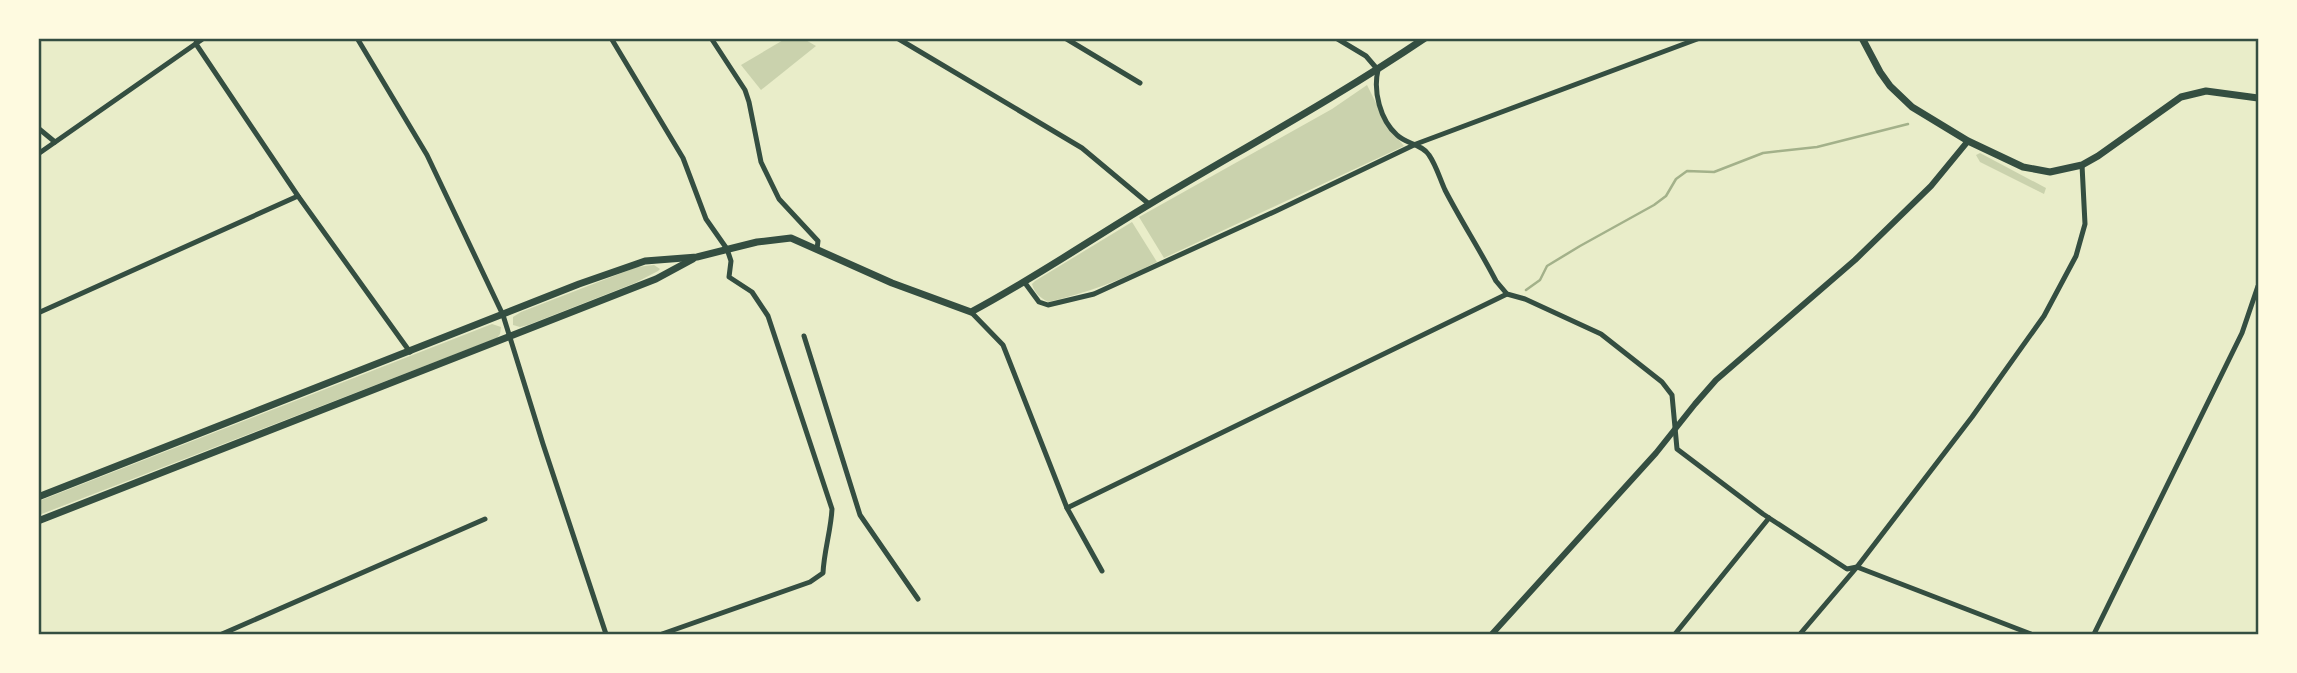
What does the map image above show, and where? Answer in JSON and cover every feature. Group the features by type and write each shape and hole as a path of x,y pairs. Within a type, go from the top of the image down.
{"main road":[{"path":"38,497 579,284 645,261 697,257 757,242 791,238 892,283 971,312 1025,283 1149,204 1378,70 1425,38"},
{"path":"1863,39 1880,72 1900,97 1923,115 1968,141 2023,167 2050,172 2082,165 2098,156 2181,97 2206,91 2259,98"},
{"path":"38,520 656,279 697,257"}],"street":[{"path":"38,155 204,38"},
{"path":"357,38 427,155 503,315 606,633 596,635"},
{"path":"611,38 677,147 706,219 727,249 730,261 729,277 752,292 768,316 832,509 822,573 810,582 662,635"},
{"path":"711,38 745,90 761,162 779,199 812,233 818,242 817,249"},
{"path":"897,38 1082,148 1149,204"},
{"path":"1065,38 1140,83"},
{"path":"1336,38 1366,56 1378,70 1375,84 1387,121 1398,136 1429,153 1496,281 1507,294 1525,299 1601,334 1654,376 1672,395 1677,449 1769,518 1847,569 1857,567 2031,635"},
{"path":"1025,283 1039,302 1048,305 1094,294 1416,144 1700,38"},
{"path":"197,41 298,196 410,352"},
{"path":"38,128 55,142"},
{"path":"1492,635 1656,453 1716,380 1855,260 1931,186 1968,141"},
{"path":"1800,635 1857,567 1987,397 2043,316 2076,256 2085,224 2082,165"},
{"path":"38,313 298,196"},
{"path":"2094,635 2242,332 2259,286"},
{"path":"1068,508 1507,294"},
{"path":"971,312 1003,345 1068,508 1102,571"},
{"path":"804,336 860,515 918,599"},
{"path":"1675,635 1769,518"},
{"path":"222,635 485,519"}],"green space":[{"path":"785,39 804,39 816,46 761,90 741,65"},
{"path":"1367,85 1388,127 1404,146 1164,258 1139,217 1332,109"},
{"path":"1980,153 2046,188 2044,194 1980,162 1976,155"},
{"path":"1132,222 1157,262 1090,290 1048,302 1036,293 1032,284 1035,281"},
{"path":"654,265 660,269 635,283 528,325 513,325 513,317 521,312 637,267"},
{"path":"492,324 501,327 497,338 39,515 39,501"}],"waterway":[{"path":"1526,290 1540,280 1547,266 1654,205 1666,196 1676,179 1687,171 1714,172 1763,153 1817,147 1908,124"}]}
